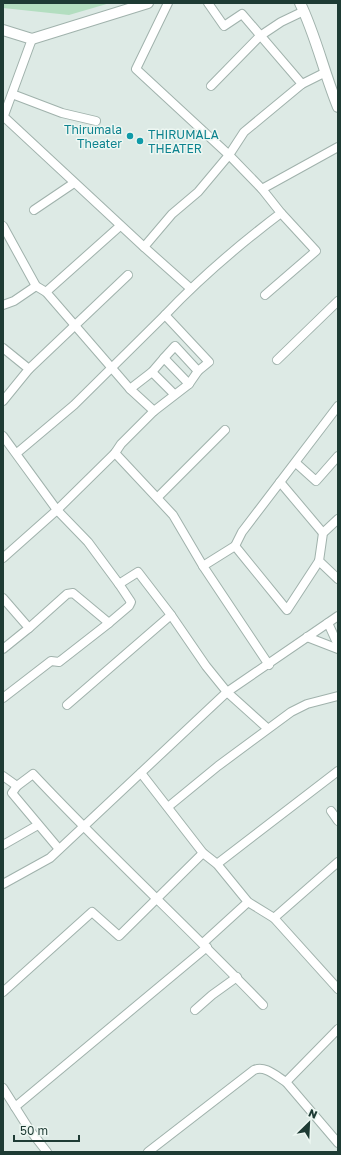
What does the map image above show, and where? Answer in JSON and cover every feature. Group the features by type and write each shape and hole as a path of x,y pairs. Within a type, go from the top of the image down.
{"street":[{"path":"3,30 32,39 148,3"},
{"path":"168,3 136,69 229,155 262,189 316,251 265,295"},
{"path":"208,3 224,26 242,14 302,84"},
{"path":"211,86 260,36 302,7 315,39 324,73 338,107"},
{"path":"32,39 3,117 120,226 190,288"},
{"path":"144,247 172,214 198,192 229,155 244,132 302,84 324,73"},
{"path":"12,94 62,113 96,122"},
{"path":"262,189 338,147"},
{"path":"34,210 74,183"},
{"path":"17,453 74,404 110,367 165,315 190,288 244,241 281,212"},
{"path":"3,226 36,286 46,292 110,367 130,389 154,411"},
{"path":"46,292 120,226"},
{"path":"3,400 29,369 128,275"},
{"path":"3,304 14,301 36,286"},
{"path":"277,360 338,301"},
{"path":"3,558 57,510 115,453 121,444 154,411 174,394 189,384 198,371 209,362 165,315"},
{"path":"130,389 152,372 175,346 198,371"},
{"path":"3,348 29,369"},
{"path":"164,358 189,384"},
{"path":"152,372 174,394"},
{"path":"203,566 235,546 242,532 338,406"},
{"path":"158,498 225,430"},
{"path":"3,436 17,453 57,510 88,542 131,602 129,606 109,623 59,662 50,662 3,698"},
{"path":"115,453 173,515 203,566 269,665"},
{"path":"296,463 316,481 338,456"},
{"path":"280,482 322,533"},
{"path":"235,546 287,610 319,561 322,533 338,519"},
{"path":"319,561 338,579"},
{"path":"119,584 138,572 171,615 206,666 228,692 267,728"},
{"path":"3,649 67,594 73,592 109,623"},
{"path":"3,598 29,628"},
{"path":"67,705 171,615"},
{"path":"3,884 50,858 228,692 338,616"},
{"path":"328,623 338,645"},
{"path":"307,637 338,649"},
{"path":"168,807 267,728 291,712 307,704 338,696"},
{"path":"217,864 338,771"},
{"path":"141,773 204,853 217,864 248,902 274,918 338,989"},
{"path":"59,849 12,792 17,786 33,774 83,827 205,945 263,1005"},
{"path":"3,776 17,786"},
{"path":"332,811 338,821"},
{"path":"3,846 38,825"},
{"path":"3,992 92,912 119,936 204,853"},
{"path":"274,918 338,862"},
{"path":"15,1107 205,945 248,902"},
{"path":"195,1010 212,995 237,977"},
{"path":"286,1082 338,1029"},
{"path":"148,1152 254,1070 260,1068 265,1069 286,1082 338,1143"},
{"path":"3,1088 29,1130 47,1152"}],"green space":[{"path":"3,3 110,3 69,15 3,8"}],"place":[{"name":"Thirumala Theater","path":"130,136"},
{"name":"THIRUMALA THEATER","path":"140,141"}]}
